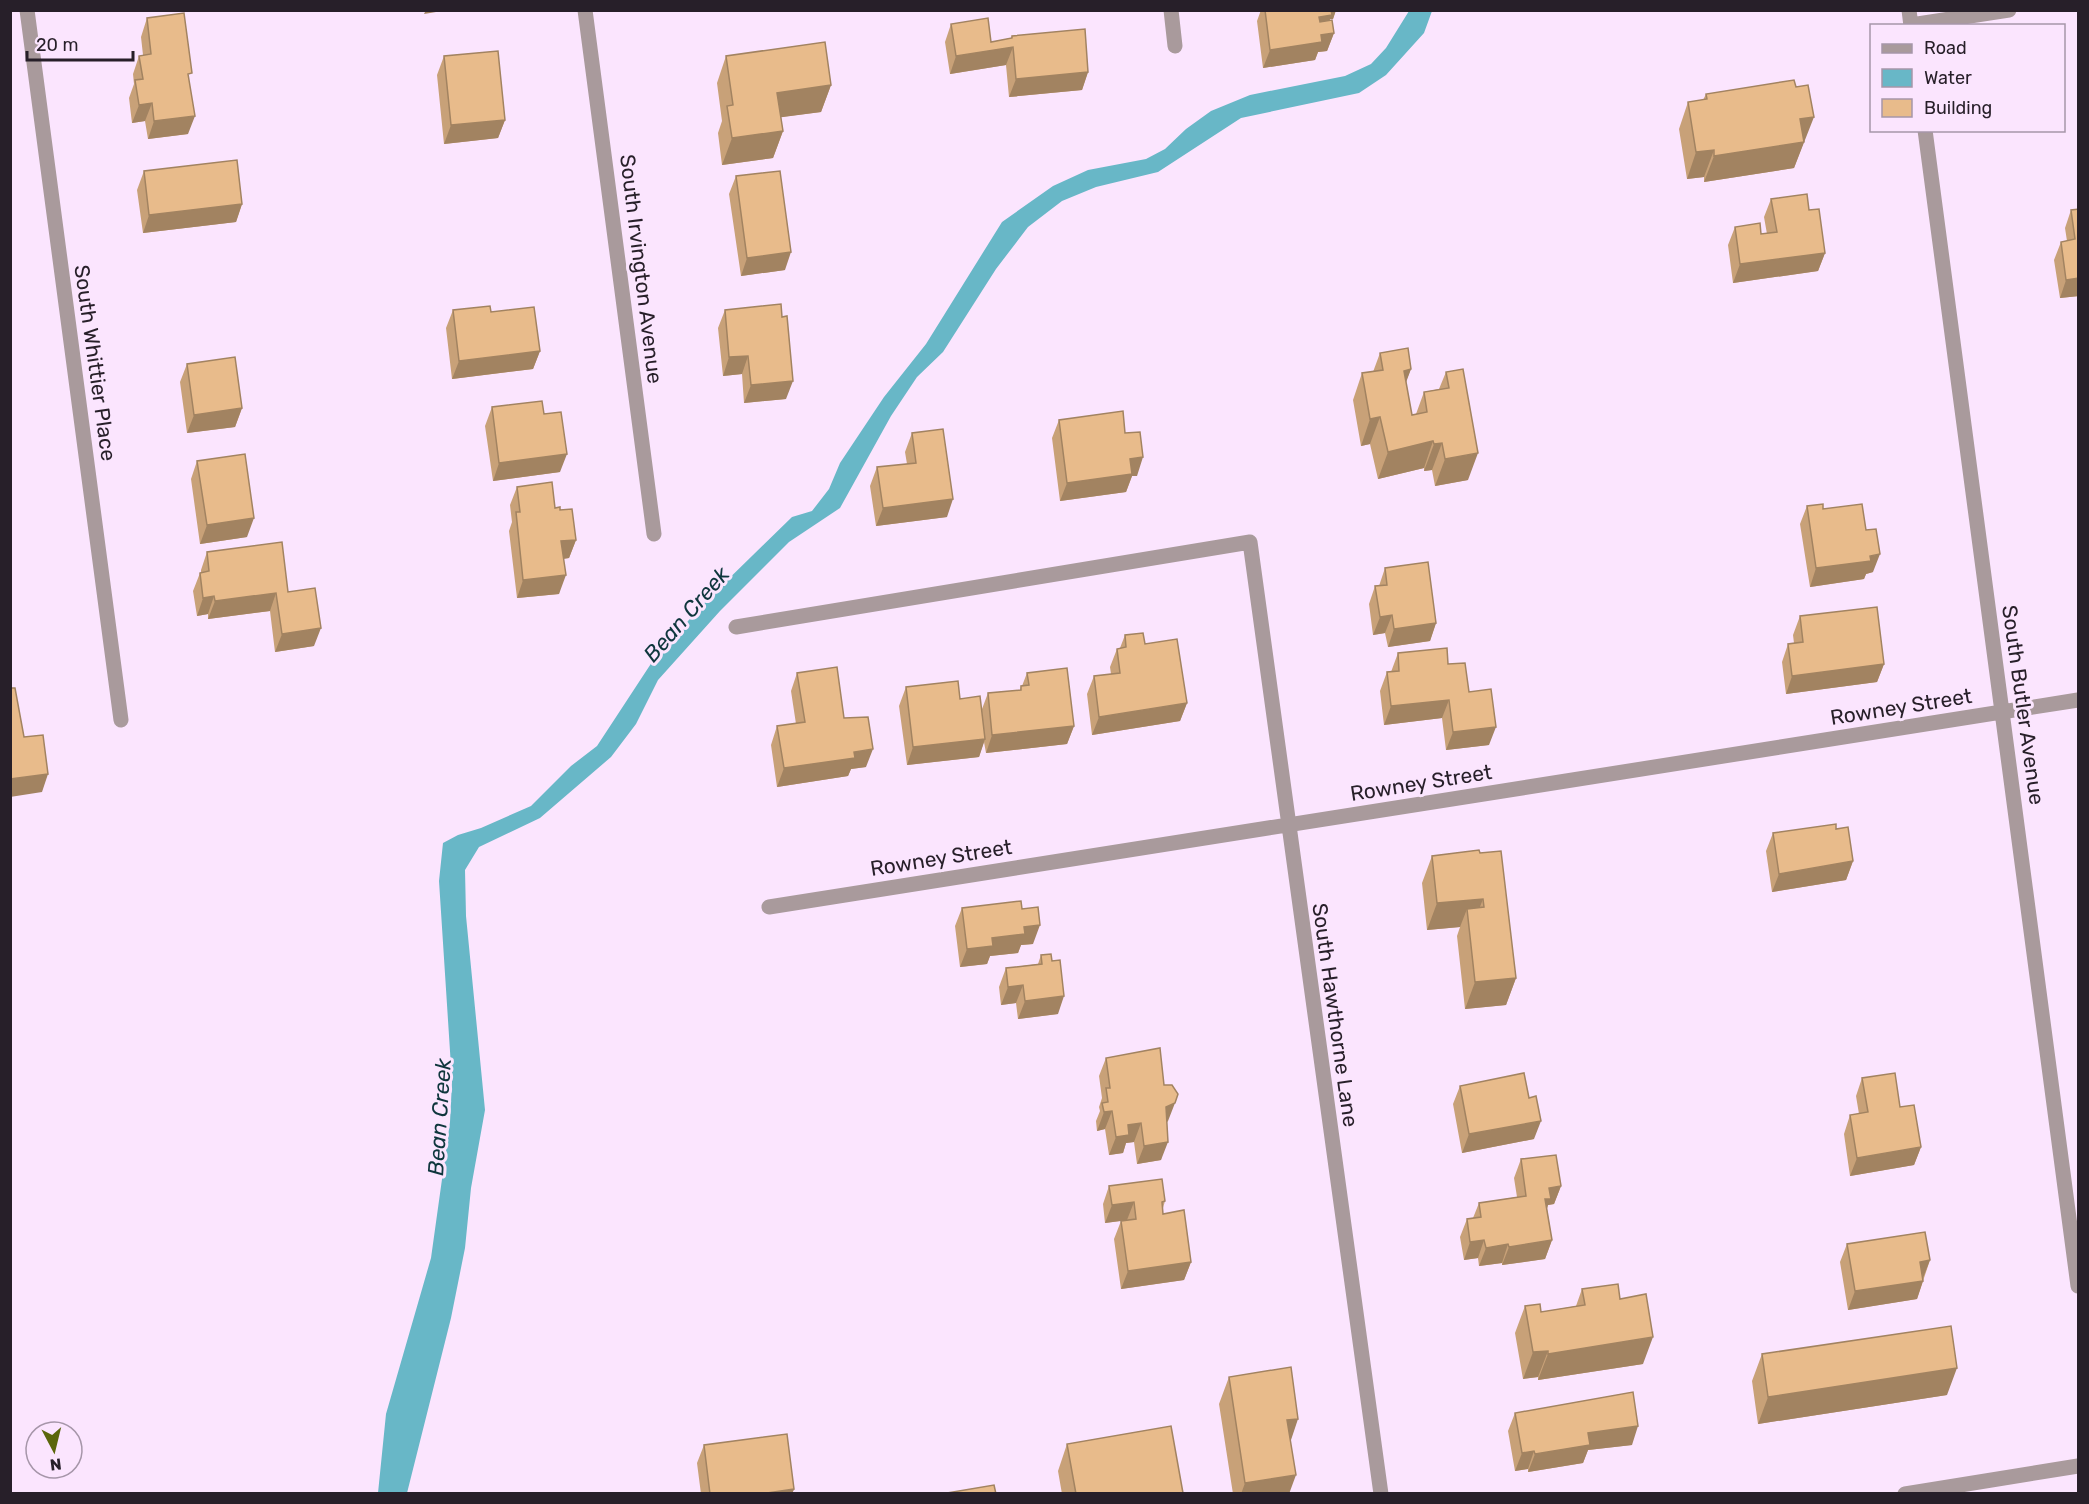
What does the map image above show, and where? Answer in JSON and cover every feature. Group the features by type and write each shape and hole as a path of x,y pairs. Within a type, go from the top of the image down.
{"street":[{"name":"South Whittier Place","path":"27,10 121,720"},
{"name":"South Irvington Avenue","path":"585,10 654,534"},
{"path":"1171,10 1175,46"},
{"path":"1923,24 2009,10"},
{"name":"South Butler Avenue","path":"1925,132 2079,1286"},
{"name":"South Hawthorne Lane","path":"736,627 1251,542 1381,1494"},
{"name":"Rowney Street","path":"770,907 2079,700"},
{"path":"1905,1494 2079,1466"}],"water":[{"path":"1409,11 1432,11 1424,33 1386,75 1359,93 1241,118 1158,172 1096,187 1062,201 1028,227 996,269 943,352 917,377 891,416 840,508 789,542 720,611 658,680 636,724 611,757 540,818 479,847 465,870 466,916 485,1110 471,1188 465,1248 451,1318 407,1493 378,1493 386,1414 431,1258 450,1122 452,1082 439,881 443,843 531,806 571,766 597,746 656,656 709,598 792,517 812,511 829,489 840,463 884,397 926,344 1002,222 1053,186 1088,170 1146,159 1165,149 1186,129 1211,111 1250,95 1345,76 1371,64 1386,48"}],"building":[{"path":"1265,10 1331,10 1332,15 1319,17 1320,22 1332,20 1334,33 1321,35 1322,42 1270,50"},
{"path":"184,13 192,73 188,74 195,116 154,121 152,103 139,105 135,80 143,79 139,56 151,54 147,18"},
{"path":"988,18 991,42 1012,38 1012,36 1085,29 1088,72 1016,79 1013,47 956,56 951,24"},
{"path":"825,42 831,85 777,93 783,131 732,138 727,106 733,105 726,56"},
{"path":"498,51 505,120 451,125 444,56"},
{"path":"1794,80 1796,87 1808,85 1814,117 1800,119 1804,142 1714,156 1714,150 1696,152 1688,102 1707,99 1706,94"},
{"path":"237,160 242,204 149,215 144,171"},
{"path":"780,171 791,252 747,258 736,176"},
{"path":"1807,194 1809,210 1819,209 1825,253 1740,264 1735,227 1760,223 1761,234 1777,232 1771,199"},
{"path":"2079,209 2079,278 2066,280 2061,242 2075,239 2071,210"},
{"path":"781,304 782,317 787,316 793,381 751,385 748,356 729,357 725,310"},
{"path":"490,306 491,312 534,307 540,351 459,361 453,310"},
{"path":"1408,348 1411,369 1404,371 1412,415 1427,412 1424,392 1449,388 1446,372 1463,369 1478,453 1445,459 1442,443 1434,444 1433,441 1388,452 1380,417 1370,419 1362,373 1383,370 1380,353"},
{"path":"235,357 242,408 194,415 187,364"},
{"path":"542,401 544,414 561,412 567,454 499,463 492,407"},
{"path":"1123,411 1125,433 1140,432 1143,457 1130,459 1132,474 1067,483 1059,420"},
{"path":"943,429 953,499 883,508 877,467 916,463 912,433"},
{"path":"245,454 254,518 207,525 197,461"},
{"path":"552,482 555,508 572,509 576,540 561,541 566,575 523,580 516,512 520,512 517,487"},
{"path":"1823,504 1823,509 1862,504 1866,530 1876,529 1880,554 1870,556 1871,561 1816,568 1807,506"},
{"path":"282,542 288,592 315,588 321,628 282,634 276,593 215,601 214,596 203,598 200,573 209,571 207,552"},
{"path":"1428,562 1436,623 1394,629 1392,615 1380,617 1375,586 1387,585 1385,568"},
{"path":"1877,607 1884,664 1792,676 1788,644 1803,642 1800,616"},
{"path":"1143,633 1145,644 1177,639 1187,703 1099,717 1094,676 1120,673 1117,649 1126,647 1125,635"},
{"path":"1447,648 1448,664 1465,663 1469,692 1491,689 1496,727 1453,732 1449,700 1391,706 1387,672 1399,671 1398,653"},
{"path":"837,667 844,718 868,717 873,749 854,752 855,758 784,768 777,726 805,722 797,673"},
{"path":"1067,668 1074,726 992,735 988,693 1021,690 1021,686 1029,685 1027,673"},
{"path":"958,681 960,699 980,696 985,739 913,747 906,687"},
{"path":"10,688 15,688 24,737 43,735 48,774 10,779"},
{"path":"1836,824 1836,829 1848,827 1853,861 1779,874 1773,833"},
{"path":"1479,850 1480,853 1501,851 1516,978 1475,982 1467,909 1484,907 1483,899 1437,903 1432,856"},
{"path":"1021,901 1022,909 1038,907 1040,925 1024,927 1025,934 992,938 993,946 967,949 962,908"},
{"path":"1051,954 1052,961 1060,960 1064,996 1025,1001 1023,985 1008,987 1006,968 1042,964 1041,955"},
{"path":"1160,1048 1164,1085 1172,1085 1178,1094 1175,1103 1166,1107 1168,1142 1144,1146 1141,1123 1128,1125 1129,1135 1116,1137 1112,1111 1104,1112 1102,1103 1108,1102 1106,1088 1110,1088 1106,1058"},
{"path":"1524,1073 1529,1098 1536,1096 1541,1121 1469,1134 1460,1086"},
{"path":"1895,1073 1900,1107 1914,1105 1921,1147 1857,1158 1850,1115 1868,1112 1862,1078"},
{"path":"1556,1155 1561,1186 1549,1188 1551,1199 1545,1199 1552,1240 1486,1248 1484,1240 1470,1242 1467,1219 1481,1217 1479,1203 1526,1196 1521,1159"},
{"path":"1162,1179 1165,1201 1162,1202 1163,1214 1184,1210 1191,1262 1128,1271 1121,1221 1136,1219 1134,1202 1112,1205 1109,1186"},
{"path":"1925,1232 1930,1260 1920,1262 1923,1281 1855,1291 1847,1244"},
{"path":"1618,1284 1620,1299 1646,1294 1653,1337 1548,1354 1548,1351 1533,1352 1525,1306 1540,1304 1541,1312 1585,1305 1582,1289"},
{"path":"1951,1326 1957,1368 1768,1397 1762,1354"},
{"path":"1291,1367 1298,1419 1287,1420 1296,1475 1245,1483 1229,1377"},
{"path":"1633,1392 1638,1426 1588,1433 1590,1445 1535,1454 1534,1451 1522,1453 1515,1413"},
{"path":"1171,1426 1183,1493 1076,1494 1067,1444"},
{"path":"787,1434 794,1489 761,1494 710,1494 704,1445"},
{"path":"994,1485 996,1494 941,1494"}],"water label":[{"name":"Bean Creek","path":"686,614"},
{"name":"Bean Creek","path":"439,1117"}]}
